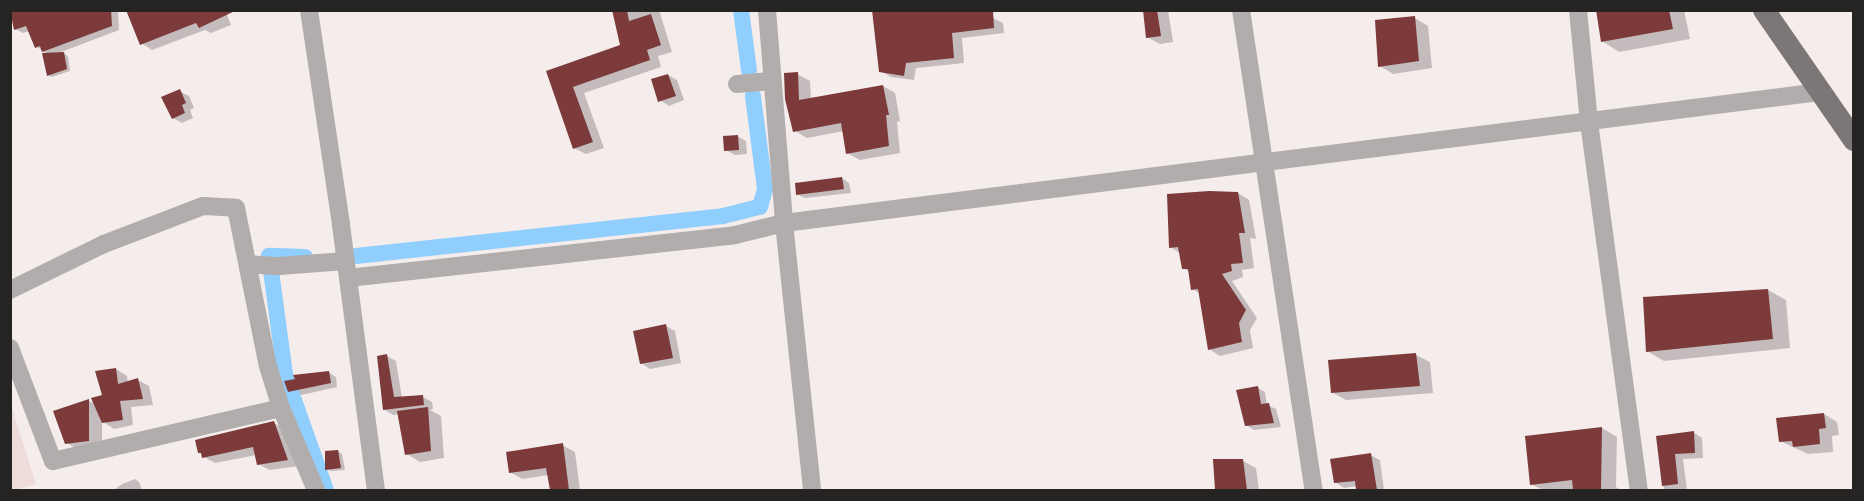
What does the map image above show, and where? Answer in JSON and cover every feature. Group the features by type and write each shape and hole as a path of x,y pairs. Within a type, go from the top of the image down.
{"main road":[{"path":"1764,10 1854,140"}],"street":[{"path":"309,10 376,490"},
{"path":"767,10 784,223 812,490"},
{"path":"1241,10 1314,490"},
{"path":"1578,10 1589,122 1640,490"},
{"path":"737,84 772,81"},
{"path":"254,265 347,270 735,235 784,223 1265,160 1820,92"},
{"path":"10,290 104,244 203,206 236,208 254,265 268,366 280,408 316,490"},
{"path":"10,348 53,461 280,408"}],"shaded area":[{"path":"10,402 36,484 15,490 11,490"}],"building":[{"path":"10,10 111,10 112,26 42,52 40,46 35,48 26,26 14,30"},
{"path":"126,10 237,10 199,28 196,23 140,45"},
{"path":"612,10 627,10 629,21 651,14 661,45 647,50 650,60 573,87 593,142 573,149 546,71 620,45"},
{"path":"872,10 993,10 994,28 952,33 954,58 906,63 904,76 879,72"},
{"path":"1143,10 1157,10 1161,36 1146,38"},
{"path":"1596,10 1669,10 1673,29 1601,42"},
{"path":"1415,16 1419,61 1378,67 1375,20"},
{"path":"64,52 67,69 47,76 42,53"},
{"path":"798,72 799,100 883,85 889,115 886,115 889,146 846,154 841,123 793,132 785,99 784,73"},
{"path":"668,74 676,96 658,102 651,79"},
{"path":"180,89 186,103 182,105 185,113 172,119 161,97"},
{"path":"738,135 739,150 724,151 723,136"},
{"path":"842,177 844,189 796,195 795,183"},
{"path":"1209,191 1238,192 1245,233 1239,233 1243,263 1231,264 1232,271 1222,274 1246,310 1239,323 1242,342 1208,350 1198,289 1191,290 1188,269 1182,269 1178,247 1169,248 1167,194"},
{"path":"1768,289 1773,339 1646,352 1643,297"},
{"path":"666,324 673,358 640,364 633,331"},
{"path":"1416,353 1420,386 1331,393 1328,360"},
{"path":"387,354 394,397 423,395 424,405 383,410 377,356"},
{"path":"116,368 118,384 138,378 143,399 120,401 123,420 102,423 91,398 102,395 95,371"},
{"path":"329,371 331,383 288,392 284,381 295,379 293,375"},
{"path":"1258,386 1261,404 1269,403 1274,423 1245,426 1236,390"},
{"path":"89,399 89,441 65,444 53,411"},
{"path":"428,407 431,451 405,455 397,411"},
{"path":"1824,413 1826,428 1819,429 1820,444 1793,447 1792,441 1779,442 1776,418"},
{"path":"274,421 288,460 257,465 253,447 202,458 201,453 198,453 195,440"},
{"path":"1602,427 1601,490 1573,490 1572,480 1530,485 1525,436"},
{"path":"1694,431 1695,453 1675,454 1678,484 1662,486 1656,436"},
{"path":"563,443 569,490 550,490 546,468 509,473 506,452"},
{"path":"338,450 341,468 325,470 325,451"},
{"path":"1371,453 1377,490 1356,490 1355,481 1334,483 1330,459"},
{"path":"1213,459 1243,459 1247,490 1215,490"}],"waterway":[{"path":"741,10 749,70"},
{"path":"356,256 723,216 760,207 765,189 753,96"},
{"path":"305,257 269,256 285,375 326,490"}]}
